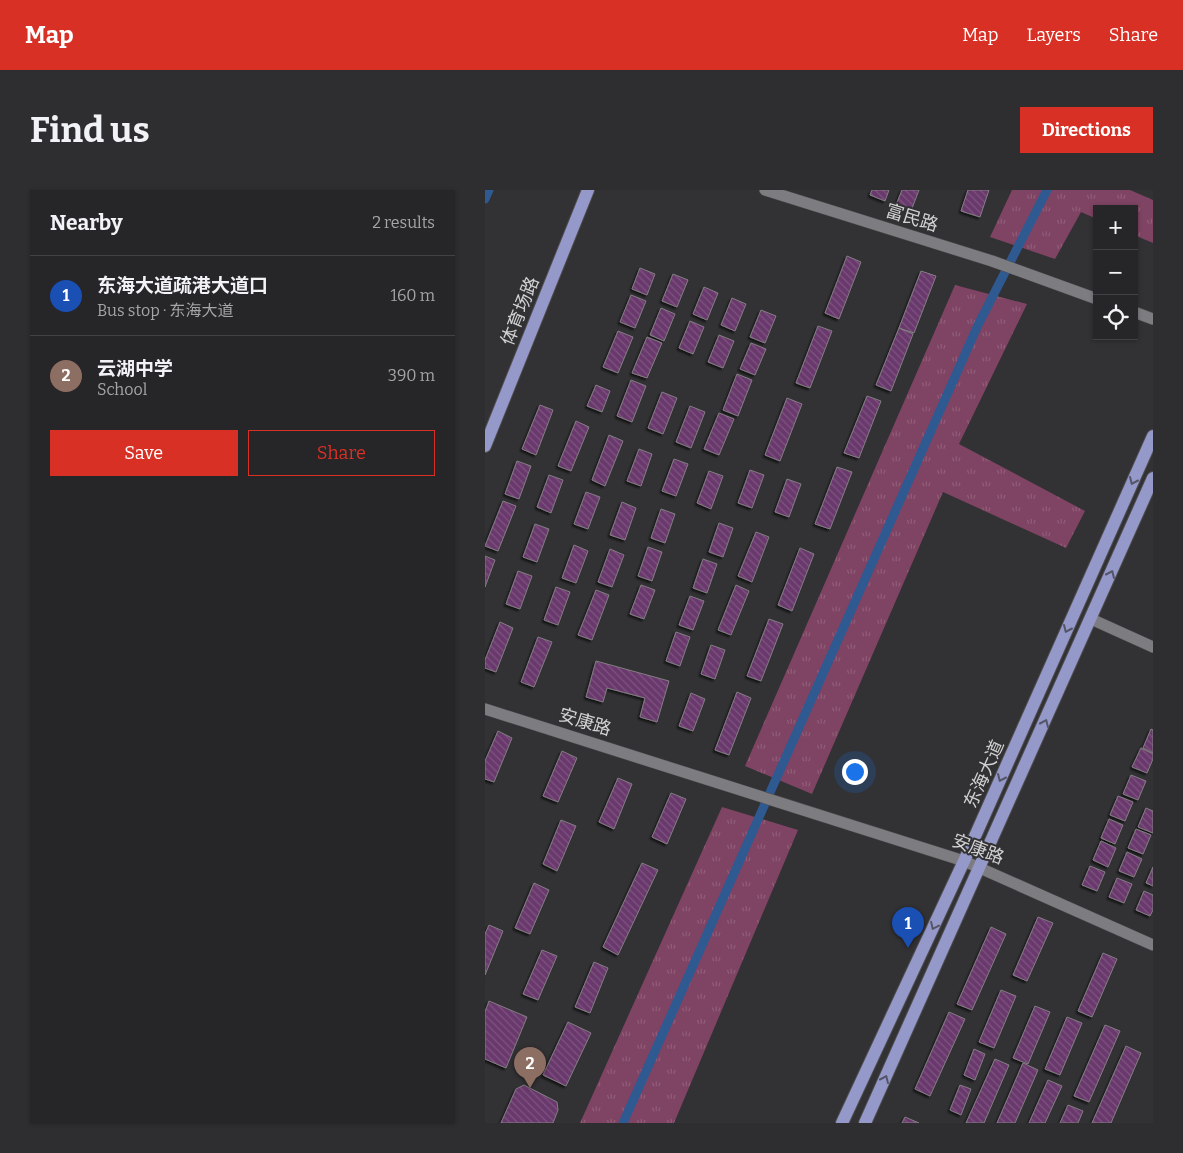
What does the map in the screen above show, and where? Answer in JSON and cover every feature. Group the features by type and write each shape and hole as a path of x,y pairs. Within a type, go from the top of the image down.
{"main road":[{"name":"体育场路","path":"485,446 588,190"},
{"name":"东海大道","path":"842,1123 964,860 1153,436"},
{"name":"东海大道","path":"865,1123 981,867 1153,478"}],"street":[{"name":"富民路","path":"765,190 992,261 1093,298"},
{"path":"1138,313 1153,319"},
{"path":"1091,619 1153,646"},
{"name":"安康路","path":"485,709 964,860 1153,945"}],"green space":[{"path":"1012,190 1130,190 1153,200 1153,243 1138,237 1138,205 1093,205 1093,217 1081,212 1055,259 990,237"},
{"path":"955,285 1027,304 959,444 1085,511 1066,548 943,492 812,794 745,766"},
{"path":"722,807 798,830 674,1123 580,1123"}],"building":[{"path":"872,190 889,190 885,201 870,195"},
{"path":"902,190 919,190 911,211 896,205"},
{"path":"968,190 989,190 980,217 961,211"},
{"path":"847,256 861,262 839,319 825,313"},
{"path":"640,268 655,274 647,295 632,289"},
{"path":"921,271 936,276 914,333 899,328"},
{"path":"673,274 688,280 677,307 662,301"},
{"path":"704,287 718,293 707,320 693,314"},
{"path":"631,295 646,301 635,328 620,322"},
{"path":"732,298 746,304 735,331 721,325"},
{"path":"661,308 675,314 664,341 650,335"},
{"path":"761,310 776,316 765,343 750,337"},
{"path":"690,321 704,327 693,354 679,348"},
{"path":"818,326 832,331 810,388 796,383"},
{"path":"899,328 913,334 891,391 876,385"},
{"path":"618,331 633,337 618,373 603,367"},
{"path":"719,335 734,341 723,368 708,362"},
{"path":"647,337 662,343 647,378 632,373"},
{"path":"751,343 766,349 755,375 740,369"},
{"path":"737,374 752,380 738,416 723,410"},
{"path":"631,380 646,386 632,422 617,416"},
{"path":"596,385 610,391 602,412 587,406"},
{"path":"662,392 677,398 663,434 648,428"},
{"path":"867,396 881,401 859,458 844,453"},
{"path":"787,398 802,404 780,461 765,455"},
{"path":"540,405 553,410 536,455 522,449"},
{"path":"690,406 705,412 691,448 676,442"},
{"path":"719,413 734,419 719,455 704,449"},
{"path":"576,421 589,427 571,471 558,466"},
{"path":"609,435 623,441 605,486 592,480"},
{"path":"639,449 652,454 641,486 627,481"},
{"path":"674,459 688,464 676,496 662,491"},
{"path":"517,461 531,466 519,499 505,494"},
{"path":"837,467 852,472 830,529 815,524"},
{"path":"750,470 764,475 752,508 738,503"},
{"path":"709,471 723,476 711,509 697,503"},
{"path":"549,475 563,480 551,513 537,507"},
{"path":"787,479 801,484 789,517 775,512"},
{"path":"586,492 600,497 588,529 574,524"},
{"path":"503,501 516,506 498,551 485,546"},
{"path":"622,502 636,508 625,540 610,535"},
{"path":"661,509 675,514 665,543 651,538"},
{"path":"719,523 733,528 723,557 709,552"},
{"path":"535,524 549,529 537,562 523,557"},
{"path":"756,532 769,537 752,582 738,576"},
{"path":"574,545 588,551 576,583 562,578"},
{"path":"648,547 662,552 652,581 638,576"},
{"path":"800,548 814,554 792,611 778,605"},
{"path":"610,549 624,555 612,587 598,582"},
{"path":"485,556 495,560 485,587"},
{"path":"703,559 717,564 707,593 693,588"},
{"path":"518,571 532,576 520,609 506,604"},
{"path":"641,585 655,590 644,619 630,614"},
{"path":"736,585 749,591 731,635 718,630"},
{"path":"556,587 570,592 558,625 544,620"},
{"path":"596,590 609,595 592,640 578,635"},
{"path":"690,596 704,601 693,630 679,625"},
{"path":"769,619 783,624 761,681 747,676"},
{"path":"500,622 513,628 496,672 485,668 485,660"},
{"path":"676,632 690,637 680,666 666,661"},
{"path":"538,637 552,642 534,687 521,682"},
{"path":"711,645 725,650 715,679 701,674"},
{"path":"596,661 669,681 657,722 640,717 645,698 607,688 603,702 586,697"},
{"path":"737,692 751,698 729,755 715,750"},
{"path":"691,693 705,699 693,731 679,726"},
{"path":"1151,729 1153,730 1153,753 1143,748"},
{"path":"498,731 512,738 494,782 485,779 485,761"},
{"path":"1141,748 1153,754 1153,759 1147,773 1132,767"},
{"path":"562,751 577,758 558,802 543,796"},
{"path":"1131,775 1146,781 1138,800 1123,794"},
{"path":"618,778 632,784 614,829 599,822"},
{"path":"671,793 686,799 667,844 652,837"},
{"path":"1118,796 1133,802 1125,821 1110,815"},
{"path":"1146,808 1153,811 1153,833 1138,827"},
{"path":"1109,819 1123,825 1115,844 1101,838"},
{"path":"561,820 576,826 557,871 543,864"},
{"path":"1136,829 1151,835 1143,854 1128,848"},
{"path":"1101,841 1116,848 1108,867 1093,860"},
{"path":"1127,852 1142,859 1134,877 1119,871"},
{"path":"642,863 658,870 618,955 603,947"},
{"path":"1090,866 1105,872 1097,891 1082,885"},
{"path":"1153,867 1153,886 1146,883"},
{"path":"1117,878 1132,884 1124,903 1109,897"},
{"path":"534,883 549,890 530,934 515,928"},
{"path":"1144,891 1153,895 1153,910 1150,916 1136,910"},
{"path":"1038,917 1053,923 1027,981 1013,975"},
{"path":"489,925 503,931 485,975 485,934"},
{"path":"991,927 1006,934 972,1010 957,1004"},
{"path":"542,950 557,956 538,1000 523,994"},
{"path":"1103,953 1117,959 1092,1017 1078,1011"},
{"path":"594,962 608,968 590,1013 575,1007"},
{"path":"1001,990 1016,996 994,1048 979,1042"},
{"path":"489,1001 527,1017 506,1068 485,1059 485,1012"},
{"path":"1035,1006 1050,1012 1028,1064 1013,1058"},
{"path":"949,1012 965,1019 930,1096 915,1089"},
{"path":"1067,1017 1082,1023 1060,1075 1045,1069"},
{"path":"568,1022 591,1033 566,1086 543,1075"},
{"path":"1105,1025 1120,1031 1089,1102 1074,1096"},
{"path":"1126,1046 1141,1053 1111,1123 1092,1123"},
{"path":"974,1049 985,1054 975,1080 964,1075"},
{"path":"995,1059 1009,1065 984,1123 966,1123"},
{"path":"1023,1063 1038,1070 1015,1123 997,1123"},
{"path":"1048,1080 1062,1086 1045,1123 1029,1123"},
{"path":"524,1085 557,1102 558,1110 553,1123 501,1123 516,1089"},
{"path":"960,1085 971,1089 961,1115 950,1110"},
{"path":"1068,1105 1083,1111 1078,1123 1060,1123"},
{"path":"905,1117 919,1123 902,1123"}],"waterway":[{"path":"485,199 489,190"},
{"path":"623,1123 978,325 1047,190"}],"place":[{"name":"东海大道疏港大道口","path":"908,948"},
{"name":"云湖中学","path":"530,1088"}]}
